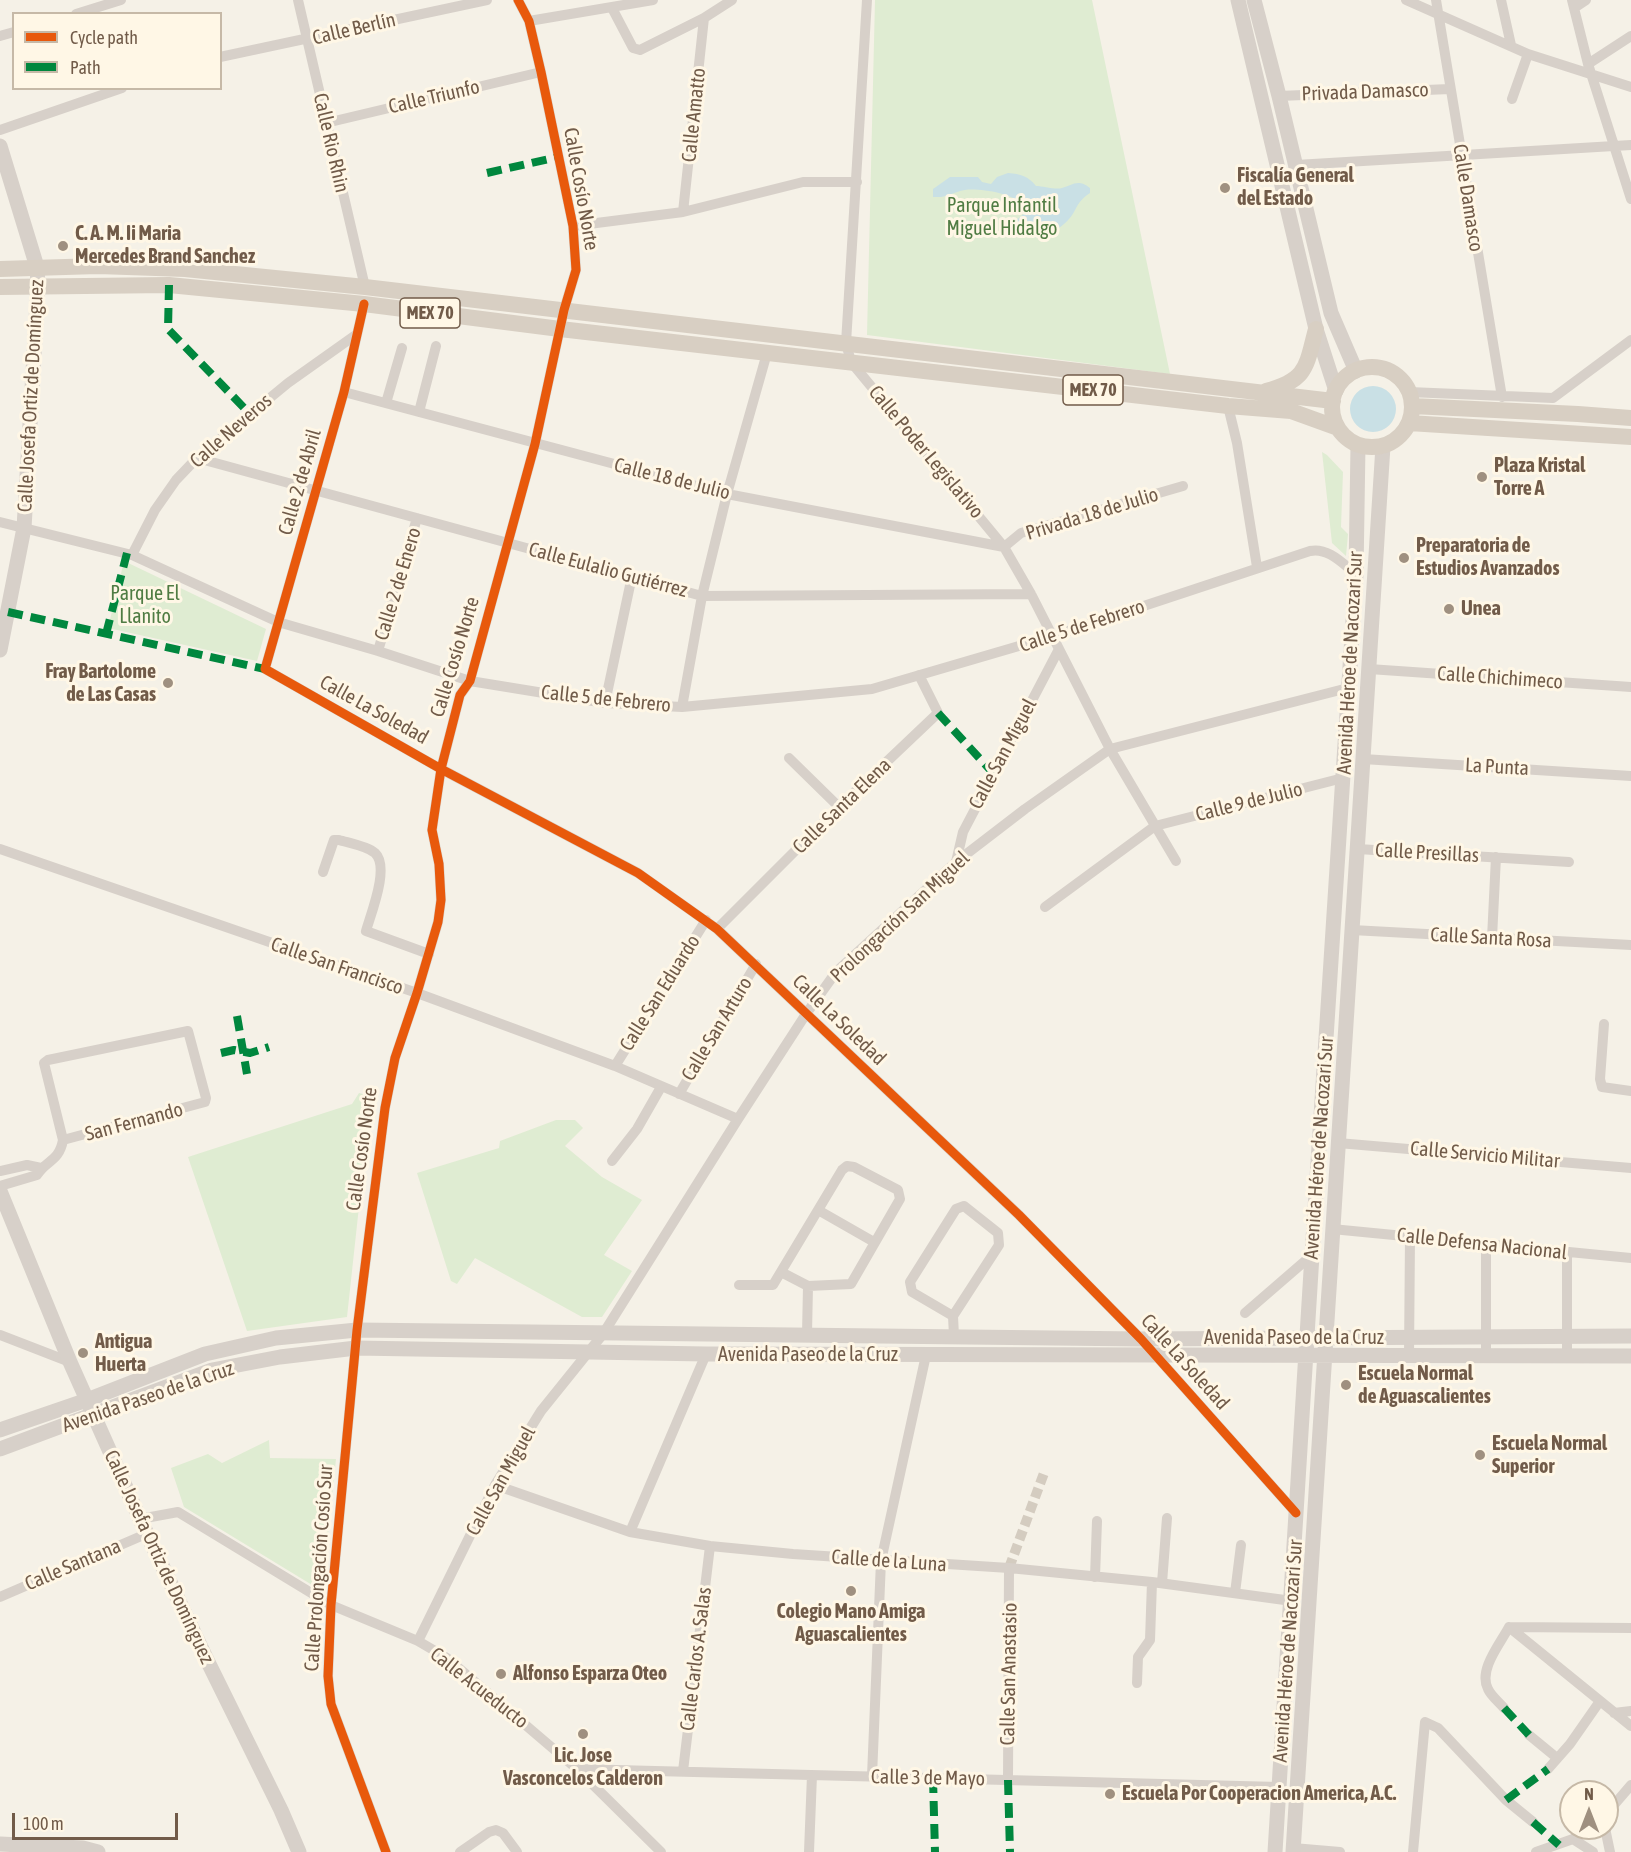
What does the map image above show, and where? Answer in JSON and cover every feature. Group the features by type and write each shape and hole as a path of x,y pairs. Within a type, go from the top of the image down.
{"main road":[{"path":"1238,0 1334,396 1333,416 1338,428"},
{"path":"1254,0 1331,313 1356,371"},
{"name":"Calle Josefa Ortiz de Domínguez","path":"0,146 37,267 38,285 24,528 2,629 0,650"},
{"name":"MEX 70","path":"0,269 98,266 185,269 365,287 1262,392 1334,396"},
{"name":"MEX 70","path":"0,287 160,284 364,304 560,330 1228,406 1291,411 1338,428 1358,445"},
{"path":"1262,392 1293,380 1306,368 1316,329"},
{"path":"1334,396 1343,380 1356,371 1371,367 1387,369 1402,380 1410,407 1397,439 1383,446 1358,445"},
{"path":"1410,407 1631,418"},
{"path":"1410,407 1631,437"},
{"name":"Avenida Héroe de Nacozari Sur","path":"1275,1852 1292,1601 1311,1255 1356,574 1358,445"},
{"name":"Avenida Héroe de Nacozari Sur","path":"1293,1850 1383,446"},
{"name":"Calle Josefa Ortiz de Domínguez","path":"1,1195 70,1362 146,1533 281,1810 298,1852"},
{"name":"Avenida Paseo de la Cruz","path":"0,1430 87,1400 205,1354 276,1338 357,1330 1141,1339 1631,1336"},
{"name":"Avenida Paseo de la Cruz","path":"0,1449 212,1370 280,1357 356,1348 706,1354 1155,1357 1631,1356"},
{"path":"0,1844 83,1848 98,1852"}],"street":[{"path":"82,12 121,0"},
{"name":"Calle Rio Rhin","path":"298,0 365,287"},
{"name":"Calle Berlín","path":"222,57 487,0"},
{"name":"Calle Cosío Norte","path":"356,1348 394,1058 429,954 441,900 439,864 432,830 441,769 460,694 470,681 535,444 564,310 576,270 573,226 541,72 529,21 518,0"},
{"path":"529,21 653,0"},
{"path":"612,8 636,50 640,50 704,18 732,0"},
{"name":"Calle Poder Legislativo","path":"867,0 846,343 850,362 1004,547 1031,594 1110,749 1176,861"},
{"path":"1406,0 1528,54 1590,69 1631,87"},
{"name":"Calle Damasco","path":"1436,0 1502,397"},
{"path":"1501,0 1511,45"},
{"path":"1586,0 1573,4 1590,69 1631,200"},
{"name":"Calle Amatto","path":"683,212 704,18"},
{"path":"1590,69 1631,36"},
{"path":"1512,99 1528,54"},
{"name":"Calle Triunfo","path":"326,123 541,72"},
{"name":"Privada Damasco","path":"1279,96 1450,89"},
{"path":"0,130 116,90"},
{"path":"1296,165 1631,145"},
{"path":"573,226 683,212 803,182 857,182"},
{"name":"Calle 2 de Abril","path":"265,669 344,392 364,304"},
{"name":"Calle Neveros","path":"132,555 155,510 176,480 197,458 288,383 357,334"},
{"path":"1410,407 1502,397 1553,398 1631,340"},
{"path":"419,412 436,346"},
{"path":"386,403 402,348"},
{"path":"682,707 702,596 727,494 767,353"},
{"name":"Calle 18 de Julio","path":"344,392 727,494 1004,547"},
{"path":"1228,406 1237,443 1257,567"},
{"name":"Calle Eulalio Gutiérrez","path":"197,458 702,596 1031,594"},
{"name":"Privada 18 de Julio","path":"1004,547 1021,533 1183,486"},
{"name":"Calle 2 de Enero","path":"378,651 417,518"},
{"name":"Calle 5 de Febrero","path":"0,522 132,555 278,622 470,681 605,703 682,707 872,689 1053,636 1257,567 1318,549 1356,574"},
{"path":"605,703 632,576"},
{"name":"Calle San Miguel","path":"956,862 963,832 1059,649"},
{"name":"Calle La Soledad","path":"265,669 441,769 638,873 717,929 1019,1215 1141,1339 1296,1513"},
{"name":"Calle Chichimeco","path":"1369,669 1631,687"},
{"name":"Calle Santa Elena","path":"717,929 839,807 938,713 919,675"},
{"name":"Prolongación San Miguel","path":"603,1334 738,1119 836,972 956,862 1025,809 1110,749 1348,688"},
{"path":"789,758 839,807"},
{"name":"La Punta","path":"1363,759 1631,776"},
{"name":"Calle 9 de Julio","path":"1155,826 1343,778"},
{"path":"1045,907 1155,826"},
{"path":"323,872 334,840 374,852 380,861 381,873 366,931 429,954"},
{"name":"Calle San Francisco","path":"0,849 417,993 615,1066 738,1119"},
{"name":"Calle Presillas","path":"1358,849 1569,862"},
{"path":"1492,938 1496,857"},
{"name":"Calle San Eduardo","path":"615,1066 706,920"},
{"name":"Calle Santa Rosa","path":"1352,930 1631,945"},
{"name":"Calle San Arturo","path":"679,1094 756,964"},
{"path":"1604,1024 1600,1079 1602,1087 1631,1091"},
{"name":"San Fernando","path":"188,1031 205,1102 63,1140 44,1063 48,1060 188,1031"},
{"path":"612,1161 637,1129 661,1087"},
{"path":"1,1195 37,1175 41,1168 54,1161 63,1140"},
{"name":"Calle Servicio Militar","path":"1338,1143 1631,1168"},
{"path":"0,1171 27,1165 41,1168"},
{"path":"739,1285 773,1285 842,1170 847,1166 854,1167 897,1190 900,1199 851,1284 808,1286 781,1272"},
{"path":"954,1316 912,1292 910,1282 956,1209 964,1206 998,1233 1000,1240 954,1316 954,1336"},
{"path":"818,1210 874,1242"},
{"name":"Calle Defensa Nacional","path":"1332,1229 1631,1258"},
{"path":"1409,1356 1410,1237"},
{"path":"1486,1244 1486,1356"},
{"path":"1567,1252 1567,1356"},
{"path":"1245,1313 1311,1255"},
{"path":"807,1334 808,1286"},
{"name":"Calle San Miguel","path":"417,1641 495,1485 541,1411 603,1334"},
{"path":"0,1335 70,1362"},
{"name":"Calle Prolongación Cosío Sur","path":"356,1348 331,1605 328,1676 331,1704 386,1852"},
{"path":"630,1532 706,1354"},
{"path":"872,1776 881,1561 926,1355"},
{"name":"Calle de la Luna","path":"495,1485 630,1532 710,1546 1095,1577 1292,1601"},
{"name":"Calle Acueducto","path":"140,1519 178,1512 331,1605 417,1641 447,1658 577,1769 661,1852"},
{"path":"1137,1683 1138,1657 1150,1640 1167,1518"},
{"path":"1095,1577 1097,1521"},
{"name":"Calle Santana","path":"0,1597 146,1533"},
{"path":"1235,1593 1241,1545"},
{"name":"Calle Carlos A. Salas","path":"683,1771 710,1546"},
{"name":"Calle San Anastasio","path":"1008,1779 1010,1569"},
{"path":"1509,1627 1631,1628"},
{"path":"1509,1627 1631,1726"},
{"path":"1504,1707 1488,1691 1485,1672 1509,1627"},
{"path":"1548,1769 1570,1744 1600,1701"},
{"path":"1614,1713 1631,1711"},
{"path":"1413,1852 1425,1722 1438,1728 1506,1800 1533,1822"},
{"path":"1529,1735 1557,1758"},
{"name":"Calle 3 de Mayo","path":"577,1769 1279,1786"},
{"path":"809,1852 812,1774"},
{"path":"1619,1799 1631,1785"},
{"path":"460,1852 489,1832 496,1830 502,1833 517,1852"},
{"path":"1536,1852 1570,1840"},
{"path":"1575,1840 1593,1852"},
{"path":"1293,1850 1340,1852"}],"green space":[{"name":"Parque Infantil Miguel Hidalgo","path":"875,0 1092,0 1170,374 867,335"},
{"path":"1322,452 1343,472 1341,527 1348,534 1346,556 1332,543"},
{"name":"Parque El Llanito","path":"124,561 266,629 257,661 108,628"},
{"path":"359,1093 371,1096 347,1317 247,1331 188,1157 352,1104"},
{"path":"556,1120 575,1120 583,1128 565,1146 602,1177 642,1200 604,1255 632,1271 602,1317 582,1317 475,1258 457,1284 451,1281 417,1173 499,1148 500,1141"},
{"path":"269,1440 270,1458 336,1459 322,1591 184,1507 171,1468 208,1454 222,1463"}],"water":[{"path":"1008,173 1024,176 1036,186 1059,188 1082,184 1090,188 1090,193 1079,203 1063,225 1048,235 1040,237 1025,235 1019,230 1014,222 1025,213 1021,204 1011,197 995,192 971,190 943,197 933,197 933,189 950,177 978,177 982,182 991,184 997,177"},
{"path":"1378,386 1390,392 1395,400 1395,418 1390,426 1382,431 1368,432 1360,429 1353,422 1350,404 1353,396 1360,389"}],"tunnel":[{"path":"1009,1568 1044,1473"}],"marked path":[{"path":"487,173 558,157"},
{"path":"169,285 168,329 250,414"},
{"path":"106,634 127,553"},
{"path":"8,612 265,669"},
{"path":"938,713 993,773"},
{"path":"237,1016 247,1074"},
{"path":"221,1053 234,1050 250,1053 269,1047"},
{"path":"1504,1708 1529,1735"},
{"path":"1506,1800 1548,1769"},
{"path":"933,1778 935,1852"},
{"path":"1008,1780 1010,1852"},
{"path":"1533,1822 1559,1845"}],"cycle path":[{"path":"386,1852 331,1704 328,1676 331,1605 357,1330 385,1108 395,1058 438,922 441,900 439,864 432,830 441,769 460,695 470,681 535,444 564,310 576,270 573,226 541,72 529,21 518,0"},
{"path":"364,304 344,392 265,669 441,769 638,873 717,929 1019,1215 1141,1339 1296,1513"}],"place":[{"name":"Fiscalía General del Estado","path":"1225,188"},
{"name":"C. A. M. Ii Maria Mercedes Brand Sanchez","path":"63,246"},
{"name":"Plaza Kristal Torre A","path":"1482,477"},
{"name":"Preparatoria de Estudios Avanzados","path":"1404,558"},
{"name":"Unea","path":"1449,609"},
{"name":"Fray Bartolome de Las Casas","path":"168,683"},
{"name":"Antigua Huerta","path":"83,1353"},
{"name":"Escuela Normal de Aguascalientes","path":"1346,1385"},
{"name":"Escuela Normal Superior","path":"1480,1455"},
{"name":"Colegio Mano Amiga Aguascalientes","path":"851,1591"},
{"name":"Alfonso Esparza Oteo","path":"501,1674"},
{"name":"Lic. Jose Vasconcelos Calderon","path":"583,1734"},
{"name":"Escuela Por Cooperacion America, A.C.","path":"1110,1794"}]}
